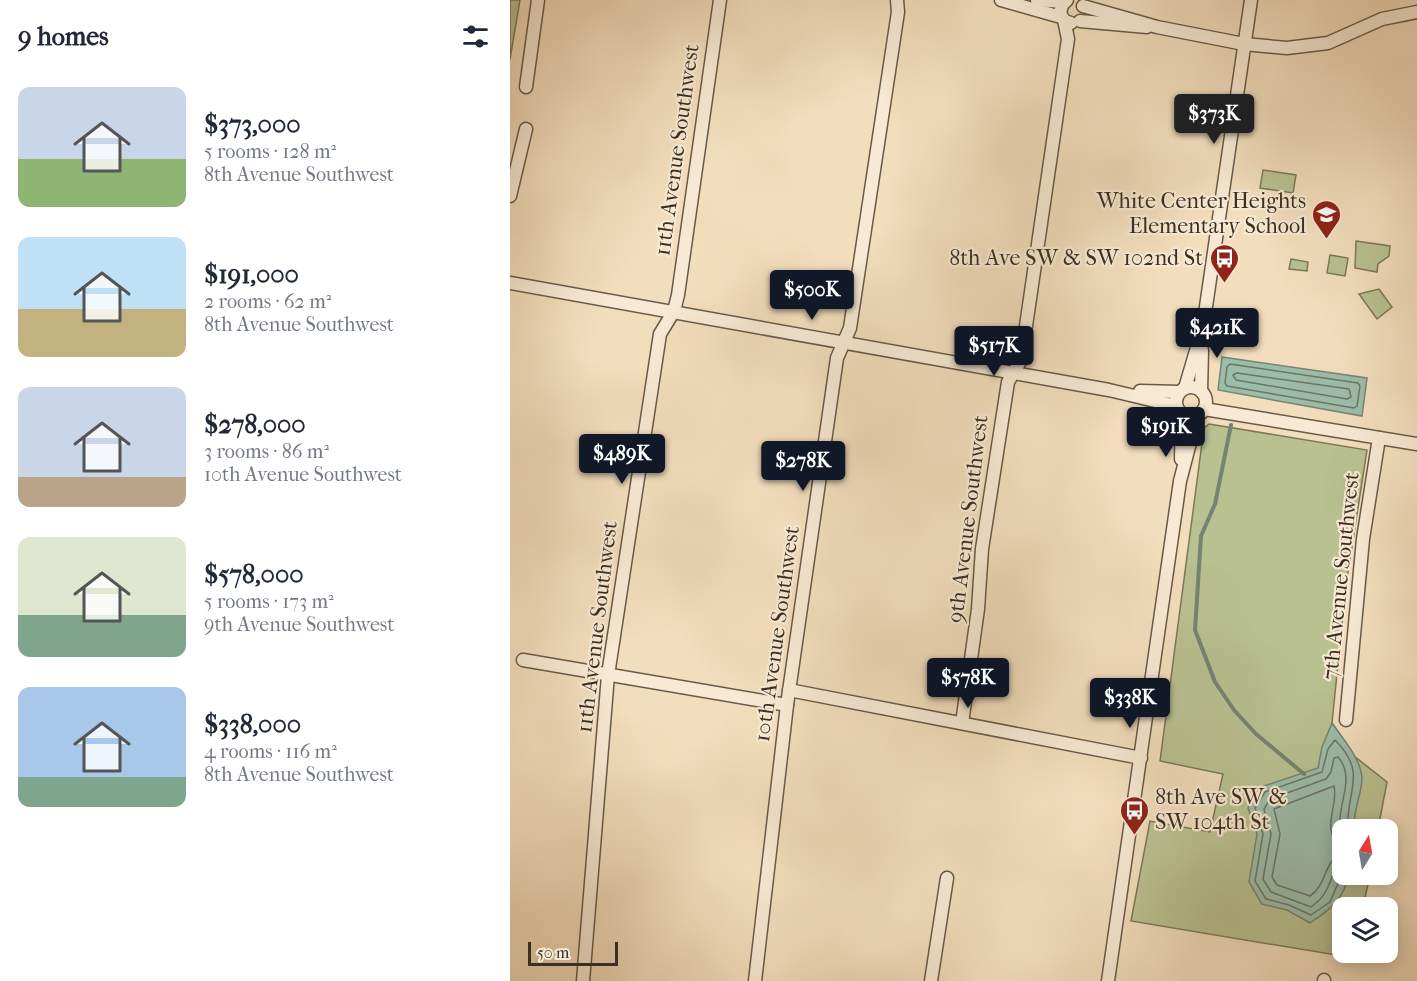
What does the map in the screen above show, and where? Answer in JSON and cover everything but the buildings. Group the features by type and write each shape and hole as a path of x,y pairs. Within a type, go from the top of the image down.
{"street":[{"path":"526,87 538,0"},
{"name":"11th Avenue Southwest","path":"583,981 608,675 660,334 674,311 720,0"},
{"name":"10th Avenue Southwest","path":"755,981 787,705 837,358 850,328 898,6 905,0"},
{"path":"1001,0 1063,18 1071,23 1079,21 1128,27 1157,27"},
{"path":"1037,0 1066,1"},
{"path":"1108,981 1180,481 1202,404 1203,327 1251,0"},
{"path":"1063,18 1060,9 1066,1"},
{"path":"1081,2 1157,27 1244,44 1287,48 1308,47 1341,39 1382,19 1413,8"},
{"name":"9th Avenue Southwest","path":"1068,39 1084,15 1081,2"},
{"name":"9th Avenue Southwest","path":"962,723 978,609 982,549 1008,382 1021,360 1068,39 1063,18"},
{"path":"510,196 526,129"},
{"path":"510,283 1109,390 1179,410 1202,404 1417,444"},
{"path":"1180,481 1179,410 1182,390 1203,327"},
{"path":"1109,390 1182,390 1192,387 1202,404"},
{"name":"7th Avenue Southwest","path":"1346,720 1363,539 1379,438"},
{"path":"523,660 787,705"},
{"path":"789,690 1141,758"},
{"path":"931,981 947,878"}],"shaded area":[{"path":"510,0 520,0 510,59"},
{"path":"1263,170 1296,175 1293,193 1260,188"},
{"path":"1356,241 1390,246 1389,256 1378,264 1377,272 1355,268"},
{"path":"1330,255 1348,258 1345,276 1327,273"},
{"path":"1291,259 1308,262 1307,271 1289,269"},
{"path":"1379,289 1392,307 1377,319 1359,294"},
{"path":"1209,424 1367,450 1346,585 1332,723 1354,756 1387,782 1380,819 1332,819 1332,885 1368,885 1365,897 1332,897 1332,954 1131,921 1150,821 1210,832 1223,774 1160,761 1204,428"}],"water":[{"path":"1222,357 1367,378 1362,416 1218,390"},
{"path":"1332,723 1355,756 1361,771 1362,784 1355,819 1332,819 1332,885 1346,885 1340,897 1332,897 1332,906 1310,923 1287,910 1262,904 1249,882 1257,834 1248,808 1261,787 1318,768 1322,747"}],"waterway":[{"path":"1231,425 1215,504 1201,536 1195,630 1215,682 1234,710 1256,734 1304,774"}],"place":[{"name":"White Center Heights Elementary School","path":"1327,240"},
{"name":"8th Ave SW & SW 102nd St","path":"1224,284"},
{"name":"8th Ave SW & SW 104th St","path":"1134,836"}]}
